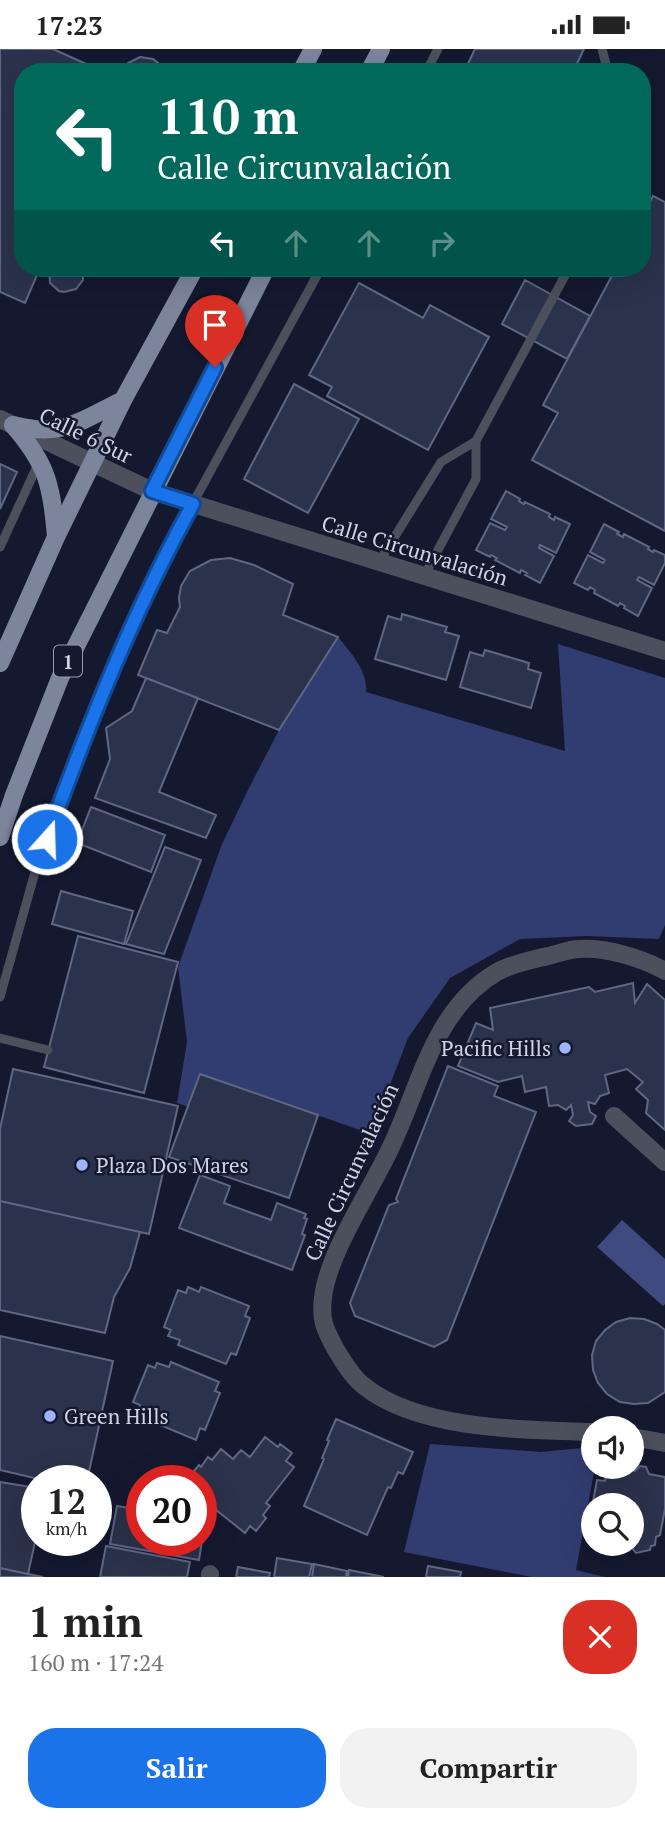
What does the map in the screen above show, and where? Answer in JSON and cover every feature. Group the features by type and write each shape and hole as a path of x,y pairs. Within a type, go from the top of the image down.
{"main road":[{"path":"0,663 123,400 190,277"},
{"name":"1","path":"0,837 60,678 261,277"},
{"path":"7,422 35,431 58,429 80,423 123,400"},
{"path":"7,422 40,460 50,485 57,537"}],"street":[{"name":"Calle 6 Sur","path":"7,422 92,465 152,491"},
{"name":"Calle Circunvalación","path":"152,491 665,651"},
{"name":"Calle Circunvalación","path":"581,1432 524,1430 446,1420 397,1407 362,1385 340,1356 322,1323 323,1297 330,1266 400,1132 427,1057 447,1021 470,993 498,971 579,949 619,953 665,971"},
{"path":"614,1116 665,1163"},
{"path":"644,1439 665,1443"}],"lane":[{"path":"0,997 37,865 72,768 146,597 193,504 316,277"},
{"path":"424,576 476,479 476,441 564,277"},
{"path":"379,562 441,463 476,441"},
{"path":"0,547 40,460"},
{"path":"0,1038 48,1050"}],"shaded area":[{"path":"338,637 361,670 366,692 565,751 558,644 665,678 665,925 659,939 587,936 520,939 450,978 408,1038 371,1134 201,1074 189,1107 177,1103 187,1042 178,967 222,844 250,786 279,730"},
{"path":"622,1220 665,1259 663,1306 597,1247"},
{"path":"430,1444 541,1452 581,1448 581,1479 593,1479 590,1493 581,1493 581,1543 576,1570 605,1577 532,1577 404,1552"}],"building":[{"path":"0,49 53,49 84,63 14,63 14,277 36,277 25,303 0,292"},
{"path":"475,49 584,49 577,63 468,63"},
{"path":"140,57 153,59 158,63 128,63"},
{"path":"653,196 665,202 665,531 532,460 558,413 543,405 611,277 651,277"},
{"path":"50,277 83,277 76,289 64,292 50,283"},
{"path":"525,280 590,316 567,359 502,324"},
{"path":"359,283 423,318 430,305 489,337 428,450 327,396 332,387 309,375"},
{"path":"294,384 359,419 308,513 244,479"},
{"path":"0,464 17,472 0,509"},
{"path":"506,491 524,504 525,502 550,514 549,517 554,520 555,517 570,524 556,553 540,545 539,548 554,556 540,583 525,575 527,573 521,570 520,573 495,560 497,558 476,550 490,523 505,530 507,527 491,519"},
{"path":"604,524 619,532 617,534 623,537 624,534 649,547 653,552 654,550 665,555 665,563 654,585 639,577 637,580 652,588 638,616 620,603 618,606 594,593 595,590 590,587 588,590 574,583 588,555 603,563 605,560 590,552"},
{"path":"230,558 254,565 293,584 283,615 338,637 279,730 138,675 157,630 167,633 180,607 181,586 190,571 211,560"},
{"path":"402,614 447,627 445,632 459,636 446,680 375,659 388,616 401,620"},
{"path":"485,650 529,663 528,669 541,673 531,708 460,687 470,652 483,656"},
{"path":"146,678 198,698 159,792 216,815 206,838 95,798 110,759 106,728 132,711"},
{"path":"91,807 165,835 151,872 77,843"},
{"path":"165,847 201,860 164,954 126,944"},
{"path":"61,891 133,911 124,944 52,924"},
{"path":"78,936 178,962 144,1093 44,1067"},
{"name":"Pacific Hills","path":"633,983 635,1003 647,984 665,1000 665,1130 646,1113 648,1100 636,1089 643,1082 627,1069 605,1075 609,1093 600,1096 595,1104 588,1102 590,1112 596,1116 592,1124 576,1126 569,1121 573,1115 571,1105 566,1110 558,1105 549,1106 546,1087 525,1092 522,1076 498,1082 458,1066 476,1023 493,1030 490,1008 589,987 595,992"},
{"path":"448,1066 498,1086 494,1096 536,1112 447,1340 434,1347 355,1316 350,1303 389,1205 398,1202 396,1199"},
{"name":"Plaza Dos Mares","path":"13,1069 178,1106 149,1234 0,1201 0,1129"},
{"path":"200,1074 318,1115 289,1198 169,1157"},
{"path":"200,1175 230,1186 224,1203 271,1220 277,1203 306,1214 302,1234 305,1235 292,1270 179,1228"},
{"path":"0,1201 140,1232 130,1268 114,1297 105,1333 0,1310"},
{"path":"188,1287 199,1292 201,1287 249,1306 245,1316 250,1318 236,1355 231,1353 226,1364 178,1345 180,1340 168,1336 171,1330 164,1327 178,1290 186,1293"},
{"path":"630,1318 644,1319 665,1330 665,1392 648,1403 620,1402 607,1394 598,1383 593,1370 592,1355 596,1341 616,1322"},
{"name":"Green Hills","path":"0,1336 113,1361 90,1465 21,1465 21,1475 0,1470"},
{"path":"171,1362 219,1382 215,1391 220,1393 205,1430 200,1428 196,1440 148,1420 149,1416 138,1411 140,1405 133,1402 148,1365 155,1368 157,1363 169,1367"},
{"path":"336,1419 413,1452 403,1474 398,1472 391,1488 388,1487 367,1535 304,1506 324,1459 322,1458 329,1441 327,1440"},
{"path":"265,1437 292,1453 286,1461 294,1467 266,1503 270,1506 263,1515 266,1518 256,1531 250,1526 245,1533 217,1511 217,1465 202,1465 208,1457 212,1460 221,1449 233,1459 241,1450 250,1457"},
{"path":"644,1467 649,1474 665,1477 665,1509 660,1535 656,1537 655,1545 651,1546 650,1550 644,1551 644,1493 595,1493 597,1480 644,1479"},
{"path":"0,1482 21,1485 21,1556 32,1556 28,1574 0,1568"},
{"path":"117,1506 126,1507 126,1547 112,1544"},
{"path":"112,1547 126,1550 126,1556 158,1556 190,1562 187,1577 100,1577 104,1556 112,1556"},
{"path":"177,1556 200,1556 199,1560"},
{"path":"277,1558 312,1564 309,1577 274,1577"},
{"path":"314,1564 347,1571 346,1577 312,1577"},
{"path":"428,1566 461,1572 460,1577 426,1577"},
{"path":"238,1567 270,1573 269,1577 236,1577"},
{"path":"0,1568 28,1574 43,1577 0,1577"},
{"path":"349,1570 384,1577 348,1577"}],"place":[{"name":"Pacific Hills","path":"565,1048"},
{"name":"Plaza Dos Mares","path":"82,1165"},
{"name":"Green Hills","path":"50,1416"}],"route":[{"path":"47,839 72,768 120,654 167,551 193,504 152,491 215,367"}]}
